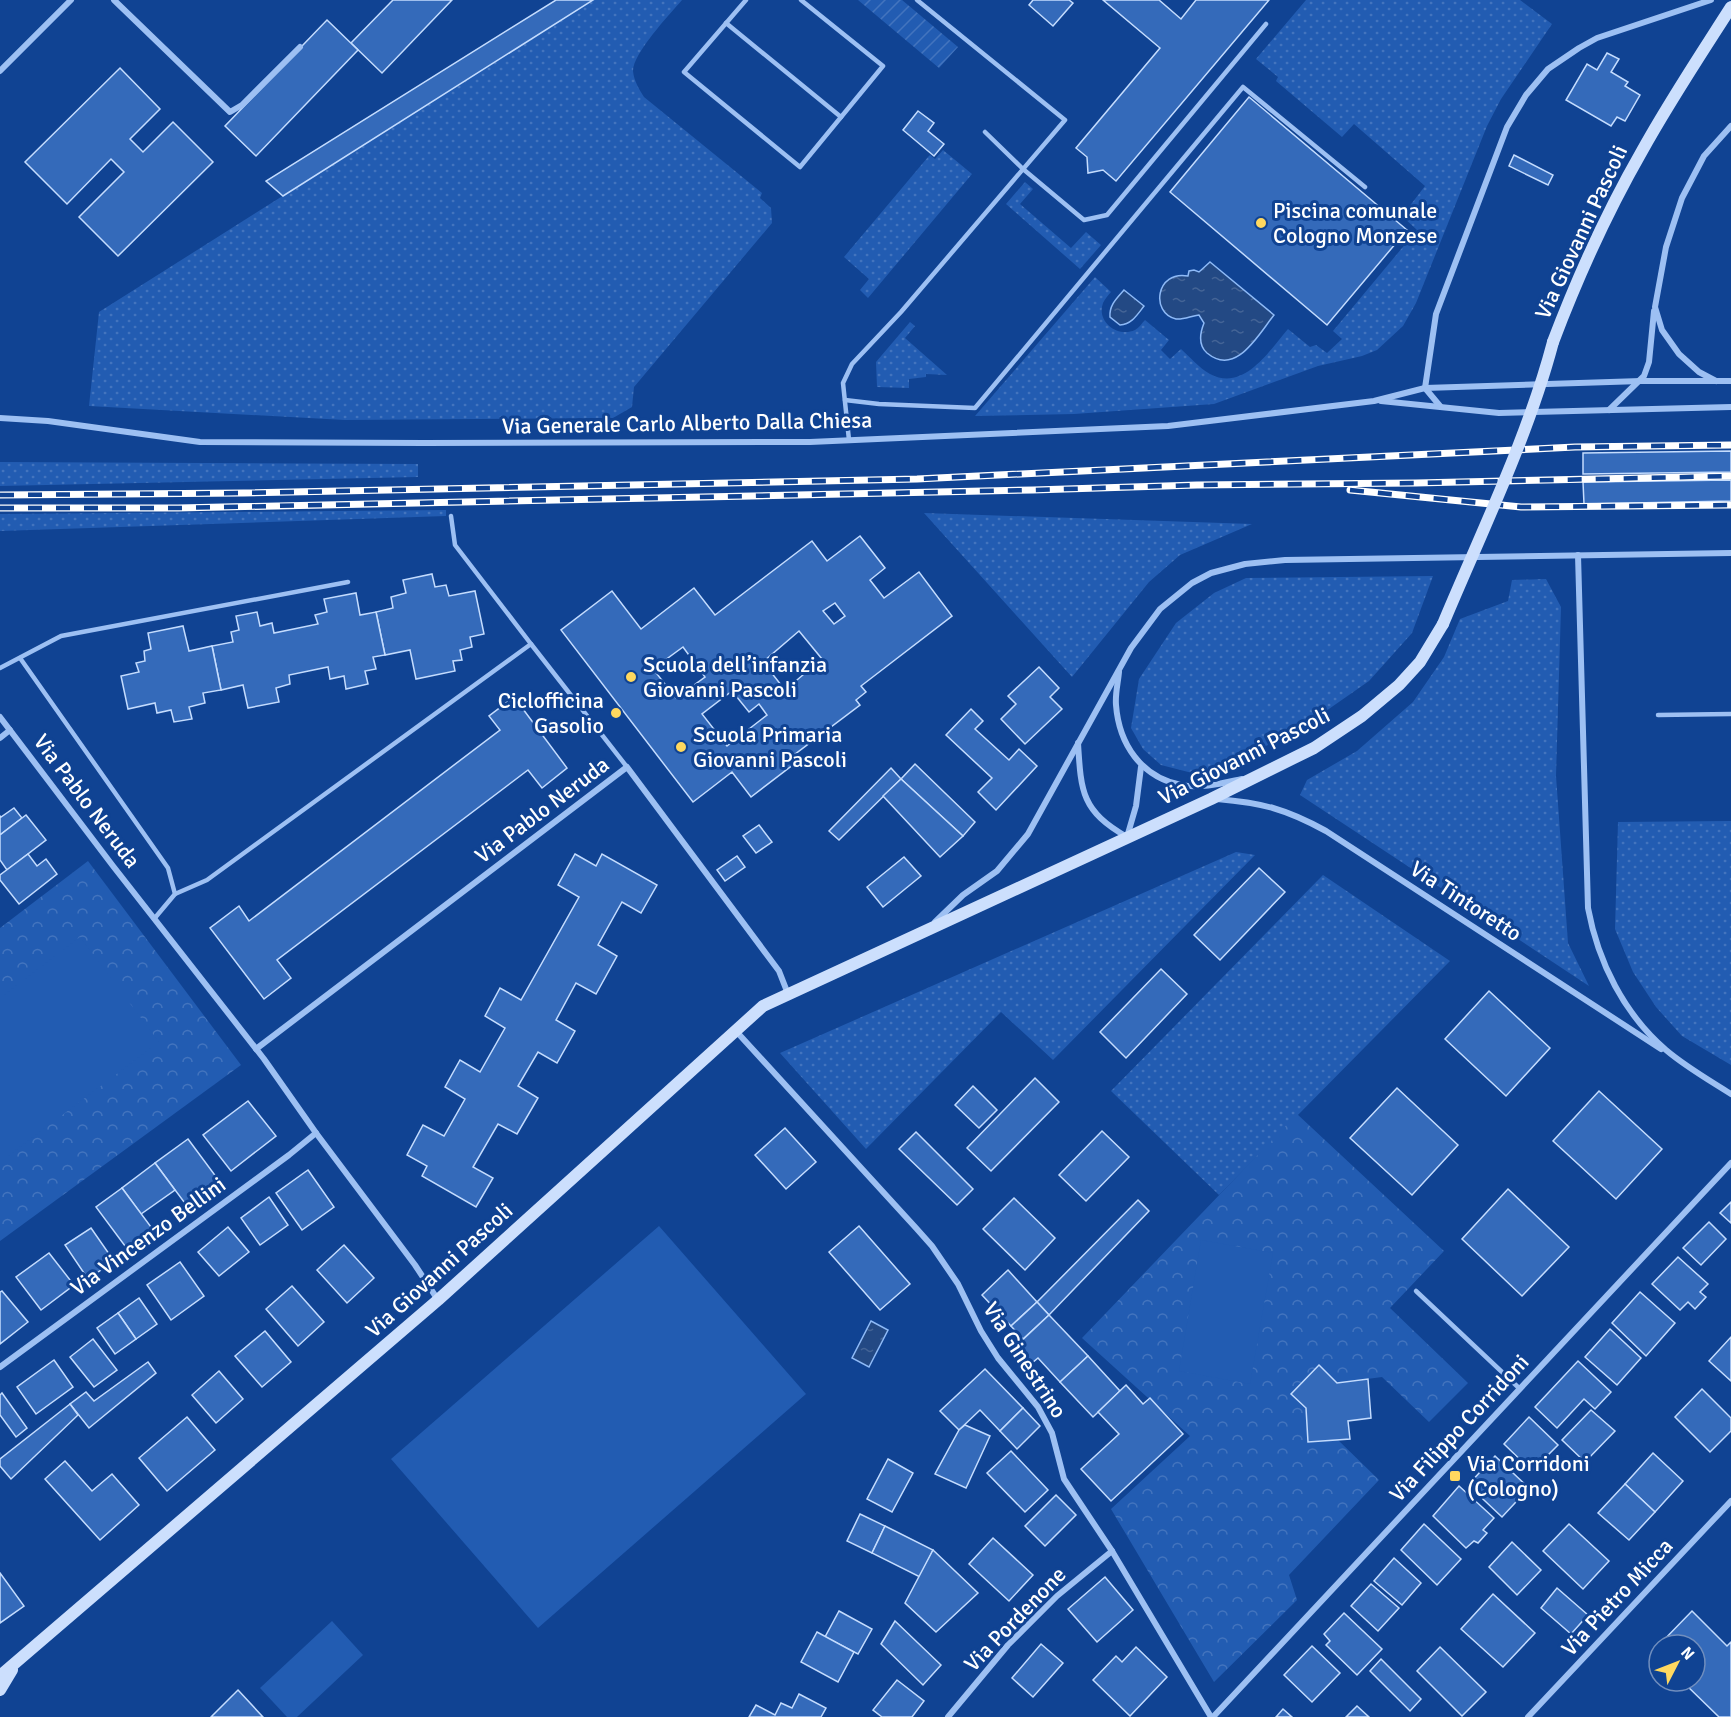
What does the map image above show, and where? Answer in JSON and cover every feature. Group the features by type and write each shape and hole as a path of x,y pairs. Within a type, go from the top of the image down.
{"street":[{"path":"0,71 71,0"},
{"path":"114,0 230,112 242,105 300,47"},
{"path":"1440,406 1425,388 1436,314 1507,127 1526,95 1548,69 1597,38 1711,0"},
{"name":"Via Giovanni Pascoli","path":"0,1676 438,1300 763,1006 1211,799 1314,748 1362,716 1410,674 1443,624 1519,442 1574,287 1629,173 1731,7"},
{"path":"1608,411 1641,381 1649,362 1665,248 1682,198 1704,156 1731,126"},
{"path":"1655,307 1662,330 1679,354 1699,372 1717,382"},
{"name":"Via Generale Carlo Alberto Dalla Chiesa","path":"0,418 58,422 200,442 849,440 1168,426 1374,401 1425,388 1641,381 1731,381"},
{"name":"Via Generale Carlo Alberto Dalla Chiesa","path":"1374,401 1499,413 1731,407"},
{"name":"Via Giovanni Pascoli","path":"927,930 963,895 997,871 1028,834 1078,741 1145,628 1160,609 1192,583 1229,567 1285,560 1731,553"},
{"name":"Via Tintoretto","path":"1578,555 1588,908 1592,929 1604,962 1623,1001 1650,1035 1688,1067"},
{"path":"1119,669 1116,702 1119,725 1129,748 1141,767 1182,786 1209,785 1257,776"},
{"name":"Via Pablo Neruda","path":"0,717 256,1049 415,1265 438,1300"},
{"path":"0,738 10,730"},
{"path":"1078,741 1080,776 1088,803 1104,824 1127,837"},
{"name":"Via Pablo Neruda","path":"256,1049 627,767 780,971 788,994"},
{"name":"Via Giovanni Pascoli","path":"1127,837 1136,806 1141,767"},
{"name":"Via Tintoretto","path":"1211,799 1272,807 1296,814 1326,831 1731,1094"},
{"name":"Via Ginestrino","path":"735,1030 941,1258 958,1284 981,1331 998,1358 1038,1407 1052,1433 1064,1479 1112,1551 1212,1717"},
{"name":"Via Vincenzo Bellini","path":"0,1368 316,1133"},
{"name":"Via Filippo Corridoni","path":"1212,1717 1731,1163"},
{"name":"Via Pietro Micca","path":"1528,1717 1731,1501"},
{"name":"Via Pordenone","path":"948,1717 1008,1645 1057,1596 1112,1551"},
{"path":"0,1669 17,1661"},
{"path":"0,1690 17,1661"}],"lane":[{"path":"746,0 684,72 800,167 883,66 801,0"},
{"path":"849,440 843,383 852,364 901,312 1065,120 917,0"},
{"path":"726,23 841,117"},
{"path":"985,132 1023,169 1084,220 1107,215 1266,24"},
{"path":"845,400 879,404 975,408 1243,87 1365,187"},
{"path":"451,516 455,545 627,767"},
{"path":"0,668 61,636 348,582"},
{"path":"154,919 175,894 207,880 531,644"},
{"path":"20,658 168,868 175,894"},
{"path":"1658,715 1731,714"},
{"path":"1416,1291 1520,1389"}],"green space":[{"path":"593,0 682,0 639,54 633,71 636,82 644,97 762,193 760,198 771,208 772,223 634,387 632,407 613,418 345,420 89,406 99,312"},
{"path":"858,0 902,0 958,47 939,68"},
{"path":"1306,0 1520,0 1552,24 1501,99 1487,126 1416,303 1403,326 1377,350 1362,356 1318,366 1214,404 1074,414 975,416 1095,277 1111,292 1103,303 1102,310 1110,327 1128,332 1136,329 1145,320 1169,340 1161,350 1170,359 1181,349 1206,372 1222,378 1234,378 1255,366 1288,329 1310,347 1316,345 1327,353 1342,339 1333,331 1417,230 1402,216 1425,186 1354,124 1342,137 1276,81 1278,77 1256,59"},
{"path":"943,150 972,174 868,298 860,290 869,279 844,257 928,157 930,155 935,159"},
{"path":"1025,182 1033,189 1020,204 1071,248 1086,232 1101,245 1080,269 1006,204"},
{"path":"910,322 915,326 905,338 947,375 926,374 926,377 909,379 909,388 877,387 876,362"},
{"path":"0,462 418,464 418,477 0,486"},
{"path":"446,510 446,516 0,531 0,514"},
{"path":"924,513 1252,524 1180,555 1149,582 1072,677"},
{"path":"1433,576 1412,633 1369,681 1293,734 1200,775 1161,765 1143,749 1131,728 1139,679 1176,623 1214,593 1246,578"},
{"path":"1546,579 1561,607 1556,776 1568,943 1589,986 1300,795 1307,780 1357,751 1413,702 1444,657 1460,619 1508,601 1512,580"},
{"path":"1731,821 1731,1065 1682,1036 1656,1007 1633,972 1615,929 1618,822"},
{"path":"1236,852 1255,855 1053,1060 1001,1012 866,1149 780,1053"},
{"path":"88,861 241,1065 0,1241 0,928"},
{"path":"1323,875 1450,961 1219,1195 1111,1091"},
{"path":"80,937 159,1042 0,1162 0,998"},
{"path":"1297,1114 1444,1251 1390,1308 1468,1383 1429,1422 1382,1377 1337,1383 1319,1365 1291,1393 1306,1408 1308,1442 1338,1440 1379,1480 1289,1575 1297,1600 1214,1682 1111,1509 1190,1436 1082,1338"},
{"path":"659,1226 806,1394 538,1628 391,1459"},
{"path":"1201,1240 1273,1253 1250,1384 1179,1371"},
{"path":"332,1621 363,1655 297,1717 287,1717 260,1688"}],"water":[{"path":"1210,262 1274,315 1245,350 1237,357 1227,360 1218,359 1204,350 1201,339 1204,323 1199,315 1176,319 1162,309 1160,301 1163,285 1169,279 1188,276 1189,271 1199,272"},
{"path":"1124,290 1144,306 1131,321 1120,325 1110,317 1110,313 1114,302"},
{"path":"871,1321 888,1330 869,1367 852,1358"}],"building":[{"path":"393,0 452,0 382,73 351,43"},
{"path":"556,0 593,0 283,196 266,181"},
{"path":"1033,0 1069,0 1073,3 1053,26 1029,5"},
{"path":"1103,0 1159,0 1181,19 1196,0 1269,0 1116,181 1103,170 1088,173 1087,157 1076,148 1160,48"},
{"path":"327,20 358,50 256,156 225,126"},
{"path":"1607,53 1619,59 1611,72 1628,82 1625,86 1640,95 1625,121 1617,117 1611,126 1566,100 1587,64 1597,70"},
{"path":"120,68 160,109 130,139 143,152 173,122 213,162 118,256 79,217 124,172 111,159 67,204 25,162"},
{"path":"1249,97 1407,230 1327,325 1170,192"},
{"path":"918,111 934,123 928,131 944,144 934,156 903,130"},
{"path":"1514,155 1553,175 1548,185 1509,166"},
{"path":"1731,451 1731,472 1583,474 1583,453"},
{"path":"1731,480 1731,501 1584,504 1583,482"},
{"path":"860,536 885,568 870,580 884,598 919,572 952,616 861,686 866,692 856,700 860,705 790,758 794,764 751,797 732,772 693,802 561,630 612,591 641,629 694,588 715,615 812,541 827,561","holes":["835,603 845,616 834,624 823,611","799,631 822,659 785,690 763,662","683,647 705,677 676,698 653,669","732,691 749,712 759,704 767,715 727,746 702,714"]},
{"path":"432,574 435,587 446,585 449,596 475,591 484,634 470,637 472,647 460,650 462,660 453,661 455,671 416,679 410,650 385,655 376,612 393,608 391,597 406,593 403,580"},
{"path":"356,593 360,615 376,612 385,655 373,657 376,669 365,671 368,684 346,689 344,676 330,679 328,667 289,675 290,684 276,688 279,702 248,708 243,685 221,690 212,646 233,642 231,632 239,630 236,616 257,612 260,626 272,623 274,633 318,624 315,615 327,612 324,599"},
{"path":"183,626 189,651 212,646 221,690 203,693 205,703 189,707 192,719 174,722 171,710 157,713 155,703 128,709 121,676 139,672 136,663 145,661 144,651 151,649 148,633"},
{"path":"1039,667 1059,688 1050,697 1062,709 1025,744 1001,719 1016,704 1008,696"},
{"path":"514,697 567,768 542,788 528,770 277,960 291,978 264,999 210,928 239,906 249,921 500,730 489,716"},
{"path":"971,709 983,721 975,729 1009,760 1019,749 1037,766 996,810 978,792 992,778 946,735"},
{"path":"915,764 975,822 963,836 901,779"},
{"path":"891,768 901,779 839,840 829,831"},
{"path":"901,779 963,836 940,857 883,796"},
{"path":"14,808 22,818 0,835 0,816"},
{"path":"26,815 46,840 7,870 0,860 0,835"},
{"path":"759,825 772,842 756,853 743,836"},
{"path":"28,854 37,866 46,859 57,874 19,904 0,880 0,875"},
{"path":"575,854 596,866 602,854 657,885 641,913 622,902 598,945 617,956 596,994 576,983 556,1020 575,1031 557,1063 538,1052 518,1086 538,1098 517,1134 498,1124 473,1167 493,1178 476,1207 422,1176 427,1166 407,1155 423,1125 444,1136 465,1099 445,1087 460,1060 480,1072 505,1028 485,1016 500,988 521,1000 579,897 558,885"},
{"path":"737,856 745,867 725,881 717,870"},
{"path":"904,857 921,876 883,907 867,887"},
{"path":"1259,868 1285,892 1220,960 1194,935"},
{"path":"1161,969 1187,994 1126,1058 1100,1032"},
{"path":"1489,991 1550,1048 1506,1096 1445,1039"},
{"path":"1035,1078 1059,1102 991,1171 967,1148"},
{"path":"973,1086 997,1110 979,1128 955,1105"},
{"path":"1397,1088 1458,1145 1412,1195 1350,1138"},
{"path":"1599,1091 1662,1149 1616,1199 1553,1141"},
{"path":"248,1101 276,1136 231,1171 203,1135"},
{"path":"785,1128 816,1162 786,1189 755,1155"},
{"path":"1102,1131 1129,1157 1086,1201 1059,1175"},
{"path":"916,1132 973,1189 957,1205 899,1149"},
{"path":"188,1139 220,1182 187,1206 155,1163"},
{"path":"155,1163 175,1190 141,1214 122,1188"},
{"path":"308,1170 334,1207 302,1230 276,1193"},
{"path":"122,1188 154,1231 128,1250 96,1207"},
{"path":"1508,1189 1569,1247 1522,1296 1462,1239"},
{"path":"269,1197 288,1225 260,1245 241,1218"},
{"path":"1014,1198 1055,1238 1025,1270 983,1229"},
{"path":"1138,1200 1149,1211 1049,1315 1037,1302"},
{"path":"1731,1202 1731,1223 1720,1213"},
{"path":"1709,1222 1726,1239 1701,1265 1683,1248"},
{"path":"859,1226 910,1284 880,1310 829,1252"},
{"path":"228,1227 249,1252 219,1276 198,1252"},
{"path":"91,1228 114,1261 88,1279 65,1245"},
{"path":"344,1245 374,1278 347,1303 317,1270"},
{"path":"49,1253 74,1285 41,1310 16,1277"},
{"path":"1678,1257 1708,1284 1700,1292 1706,1297 1695,1309 1688,1302 1680,1310 1652,1284"},
{"path":"180,1262 204,1296 171,1320 147,1285"},
{"path":"1008,1270 1037,1302 1011,1326 982,1295"},
{"path":"292,1286 324,1322 298,1346 266,1309"},
{"path":"2,1291 28,1322 0,1344 0,1292"},
{"path":"1640,1292 1675,1323 1646,1356 1612,1323"},
{"path":"139,1298 157,1324 136,1339 118,1313"},
{"path":"1037,1302 1049,1315 1023,1339 1011,1326"},
{"path":"118,1313 136,1339 115,1354 97,1328"},
{"path":"1049,1315 1088,1356 1060,1382 1038,1358 1032,1363 1016,1346"},
{"path":"1610,1329 1641,1358 1617,1385 1585,1357"},
{"path":"265,1331 291,1362 262,1387 235,1356"},
{"path":"1731,1337 1731,1381 1709,1361"},
{"path":"93,1339 117,1370 94,1387 70,1357"},
{"path":"1088,1356 1120,1391 1093,1417 1060,1382"},
{"path":"54,1360 73,1387 36,1414 17,1387"},
{"path":"1578,1361 1611,1392 1595,1409 1584,1399 1557,1428 1535,1407"},
{"path":"148,1362 156,1373 89,1428 70,1404 86,1392 94,1401"},
{"path":"1319,1365 1337,1383 1368,1379 1371,1418 1348,1421 1350,1439 1308,1442 1306,1408 1291,1394"},
{"path":"985,1369 1023,1408 1000,1431 980,1410 959,1430 940,1411"},
{"path":"219,1371 243,1399 216,1423 192,1395"},
{"path":"1126,1385 1143,1404 1150,1398 1183,1434 1111,1501 1081,1469 1119,1434 1098,1412"},
{"path":"1702,1389 1731,1418 1731,1431 1710,1452 1675,1417"},
{"path":"2,1393 27,1428 16,1437 0,1415 0,1395"},
{"path":"70,1404 78,1415 11,1479 0,1466 0,1459"},
{"path":"1023,1408 1040,1426 1017,1449 1000,1431"},
{"path":"1591,1410 1615,1431 1585,1462 1562,1440"},
{"path":"187,1417 215,1450 167,1491 139,1458"},
{"path":"1529,1417 1558,1445 1532,1471 1504,1444"},
{"path":"965,1425 990,1436 966,1488 935,1474 959,1430"},
{"path":"1011,1451 1048,1490 1025,1512 987,1473"},
{"path":"1653,1453 1683,1481 1655,1512 1625,1484"},
{"path":"1495,1456 1529,1488 1502,1517 1468,1485"},
{"path":"888,1459 913,1473 892,1512 867,1499"},
{"path":"65,1461 92,1491 112,1474 139,1505 100,1540 45,1479"},
{"path":"1625,1484 1655,1512 1629,1540 1598,1513"},
{"path":"1459,1486 1494,1518 1483,1530 1487,1533 1478,1543 1474,1541 1466,1548 1433,1516"},
{"path":"1056,1495 1076,1515 1045,1546 1025,1526"},
{"path":"860,1514 885,1526 872,1553 847,1541"},
{"path":"1424,1524 1461,1559 1437,1585 1401,1550"},
{"path":"1569,1524 1609,1561 1583,1589 1543,1551"},
{"path":"885,1526 933,1550 920,1577 872,1553"},
{"path":"993,1538 1033,1575 1009,1601 969,1564"},
{"path":"1512,1542 1541,1570 1517,1595 1489,1567"},
{"path":"933,1550 978,1593 936,1632 905,1603"},
{"path":"1394,1558 1421,1583 1402,1605 1374,1581"},
{"path":"0,1573 24,1606 0,1623"},
{"path":"1105,1577 1133,1610 1097,1642 1068,1609"},
{"path":"1371,1584 1399,1608 1378,1631 1351,1606"},
{"path":"1557,1588 1588,1615 1571,1634 1541,1608"},
{"path":"1493,1594 1535,1633 1503,1667 1461,1629"},
{"path":"839,1611 872,1629 858,1654 825,1637"},
{"path":"1692,1611 1727,1646 1731,1642 1731,1717 1719,1717 1694,1693 1707,1693 1707,1633 1671,1633"},
{"path":"1344,1613 1382,1649 1357,1675 1326,1645 1330,1641 1324,1634"},
{"path":"895,1621 941,1665 923,1685 881,1644"},
{"path":"817,1632 854,1652 838,1682 801,1662"},
{"path":"1041,1644 1063,1663 1033,1697 1012,1678"},
{"path":"1312,1646 1340,1673 1312,1702 1284,1675"},
{"path":"1136,1647 1167,1677 1130,1716 1093,1680 1116,1656 1122,1662"},
{"path":"1440,1647 1486,1692 1462,1716 1417,1671"},
{"path":"1381,1659 1421,1699 1410,1711 1370,1671"},
{"path":"897,1680 924,1701 912,1717 882,1717 873,1710"},
{"path":"238,1690 263,1717 211,1717"},
{"path":"799,1694 826,1708 821,1717 749,1717 756,1705 775,1715 781,1703 792,1708"},
{"path":"1357,1706 1369,1717 1346,1717"},
{"path":"1283,1709 1292,1717 1276,1717"}],"railway":[{"path":"0,495 244,493 917,479 1575,447 1731,445"},
{"path":"0,508 178,508 1197,485 1731,476"},
{"path":"1350,490 1521,507 1731,505"}],"place":[{"name":"Piscina comunale Cologno Monzese","path":"1261,223"},
{"name":"Scuola dell’infanzia Giovanni Pascoli","path":"631,677"},
{"name":"Ciclofficina Gasolio","path":"616,713"},
{"name":"Scuola Primaria Giovanni Pascoli","path":"681,747"},
{"name":"Via Corridoni (Cologno)","path":"1455,1476"}]}
